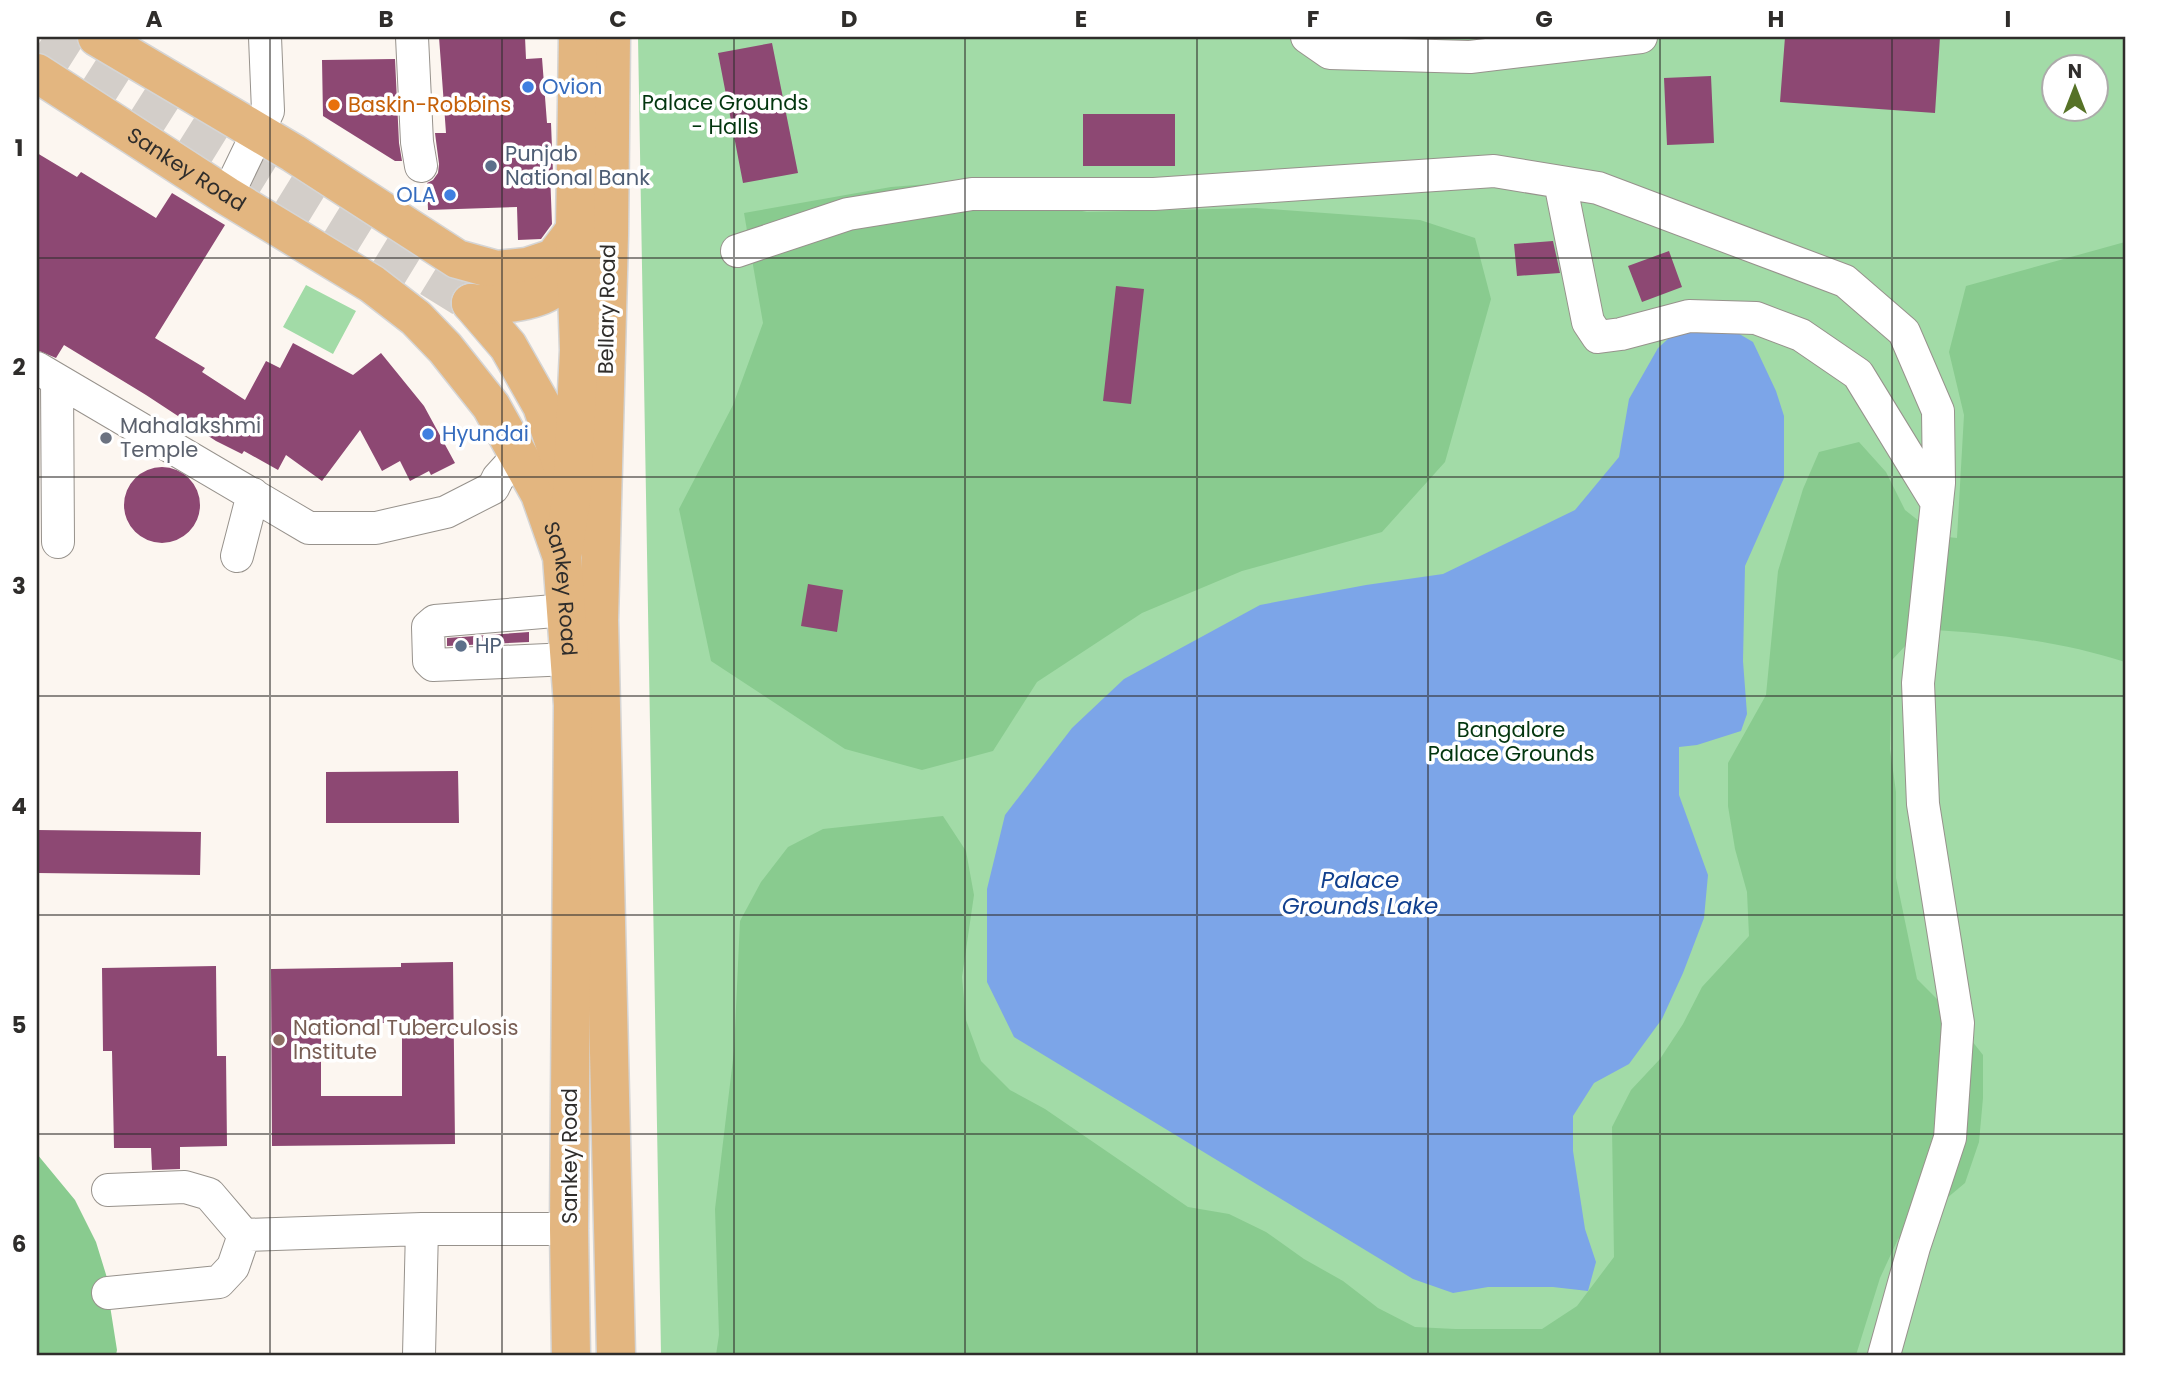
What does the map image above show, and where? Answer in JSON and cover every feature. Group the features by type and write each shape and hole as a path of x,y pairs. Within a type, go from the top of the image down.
{"main road":[{"path":"97,37 293,153 457,259 497,270 527,267 554,258 575,246"},
{"name":"Bellary Road","path":"562,557 572,494 579,350 575,246 578,37"},
{"name":"Bellary Road","path":"602,582 611,37"},
{"name":"Sankey Road","path":"37,74 372,284 415,318 445,348 491,406 540,494 583,615 616,1355"},
{"name":"Sankey Road","path":"571,1355 569,1229 573,705 570,659 583,615 602,582 542,406 508,346 471,303 489,306 524,301 553,289 575,246"}],"street":[{"path":"228,196 268,111 265,37"},
{"path":"412,37 417,142 421,166"},
{"path":"1307,37 1330,52 1470,57 1641,37"},
{"path":"737,251 848,215 972,194 1154,194 1493,171 1598,188 1845,281 1905,332 1938,411 1939,484 1918,683 1923,804 1958,1023 1950,1138 1914,1247 1884,1355"},
{"path":"1560,182 1588,322 1598,337 1621,334 1689,316 1756,318 1801,335 1858,374 1937,503"},
{"path":"47,374 309,528 376,528 446,512 493,488 498,478 518,456"},
{"path":"47,374 58,542"},
{"path":"237,556 253,494"},
{"path":"570,659 433,665 429,661 428,627 435,621 583,615"},
{"path":"108,1190 185,1187 209,1194 244,1235"},
{"path":"244,1235 422,1229 569,1229"},
{"path":"419,1355 422,1229"},
{"path":"108,1293 219,1282 233,1266 244,1235"}],"green space":[{"name":"Bangalore Palace Grounds","path":"638,37 2125,37 2125,1355 661,1355"},
{"path":"941,183 1087,212 1256,208 1420,220 1475,238 1491,299 1445,462 1382,532 1242,571 1142,613 1037,682 993,751 922,770 845,749 711,661 679,509 733,405 763,323 744,213 891,187"},
{"path":"2125,242 2125,662 2024,639 1921,629 1892,660 1890,749 1896,792 1896,878 1917,979 1946,1008 1983,1055 1983,1098 1979,1142 1965,1183 1898,1239 1880,1278 1856,1355 716,1355 719,1335 715,1209 734,1051 740,921 761,882 788,847 823,829 943,816 966,851 974,895 962,977 966,1020 981,1061 1010,1090 1045,1109 1188,1207 1229,1214 1266,1232 1304,1259 1343,1281 1378,1308 1415,1327 1542,1329 1577,1306 1614,1257 1612,1127 1631,1090 1660,1059 1683,1024 1702,987 1749,936 1747,892 1735,849 1728,806 1728,763 1766,695 1778,571 1803,489 1819,452 1859,442 1886,472 1905,510 1938,536 1957,538 1964,415 1949,352 1966,286"},
{"path":"306,285 356,311 333,354 283,327"},
{"path":"37,1154 75,1200 96,1242 108,1281 116,1355 37,1355"}],"water":[{"name":"Palace Grounds Lake","path":"1724,325 1753,342 1776,391 1784,416 1784,478 1745,566 1743,661 1747,714 1741,731 1697,745 1679,747 1679,795 1708,875 1704,918 1662,1019 1629,1064 1594,1083 1573,1116 1573,1151 1585,1229 1596,1262 1588,1291 1553,1287 1488,1287 1453,1293 1413,1279 1014,1037 987,982 987,889 1005,815 1072,728 1124,679 1260,605 1443,574 1575,510 1619,457 1629,399 1658,348 1679,329"}],"building":[{"path":"439,37 525,37 526,59 542,58 547,123 551,123 553,173 550,173 552,224 541,239 518,240 517,207 428,210 427,183 438,173 439,164 435,133 446,133"},
{"path":"1785,37 1940,37 1935,113 1780,102"},
{"path":"772,43 798,173 743,183 718,53"},
{"path":"395,59 402,161 395,161 323,116 322,60"},
{"path":"1711,76 1714,143 1667,145 1664,78"},
{"path":"1083,114 1175,114 1175,166 1083,166"},
{"path":"37,153 77,177 81,172 156,218 172,193 225,225 155,338 205,368 202,372 245,400 266,361 280,368 293,343 353,375 381,353 424,406 455,463 431,475 429,471 410,481 400,461 382,471 360,430 322,481 286,455 278,470 244,451 242,454 216,441 64,345 56,358 37,350"},
{"path":"1553,241 1560,273 1517,276 1514,244"},
{"path":"1669,251 1682,287 1642,302 1628,266"},
{"path":"1116,286 1144,289 1131,404 1103,401"},
{"path":"162,467 176,470 189,478 197,491 200,505 197,519 189,532 176,540 162,543 148,540 135,532 127,519 124,505 127,491 135,478 148,470"},
{"path":"808,584 843,590 837,632 801,626"},
{"path":"529,632 529,642 447,646 447,638"},
{"path":"458,771 459,823 326,823 326,772"},
{"path":"37,830 201,832 200,875 37,873"},
{"path":"453,962 455,1144 272,1146 271,969 401,967 401,963","holes":["321,1023 402,1023 402,1096 321,1096"]},
{"path":"216,966 217,1056 226,1056 227,1146 180,1147 180,1169 152,1170 151,1148 114,1148 112,1051 103,1051 102,968"}],"tunnel":[{"path":"43,37 471,303"}],"place":[{"name":"Ovion","path":"528,87"},
{"name":"Baskin-Robbins","path":"334,105"},
{"name":"Punjab National Bank","path":"491,166"},
{"name":"OLA","path":"450,195"},
{"name":"Hyundai","path":"428,434"},
{"name":"Mahalakshmi Temple","path":"106,438"},
{"name":"HP","path":"461,646"},
{"name":"National Tuberculosis Institute","path":"279,1040"}],"park label":[{"name":"Palace Grounds - Halls","path":"725,115"}]}
